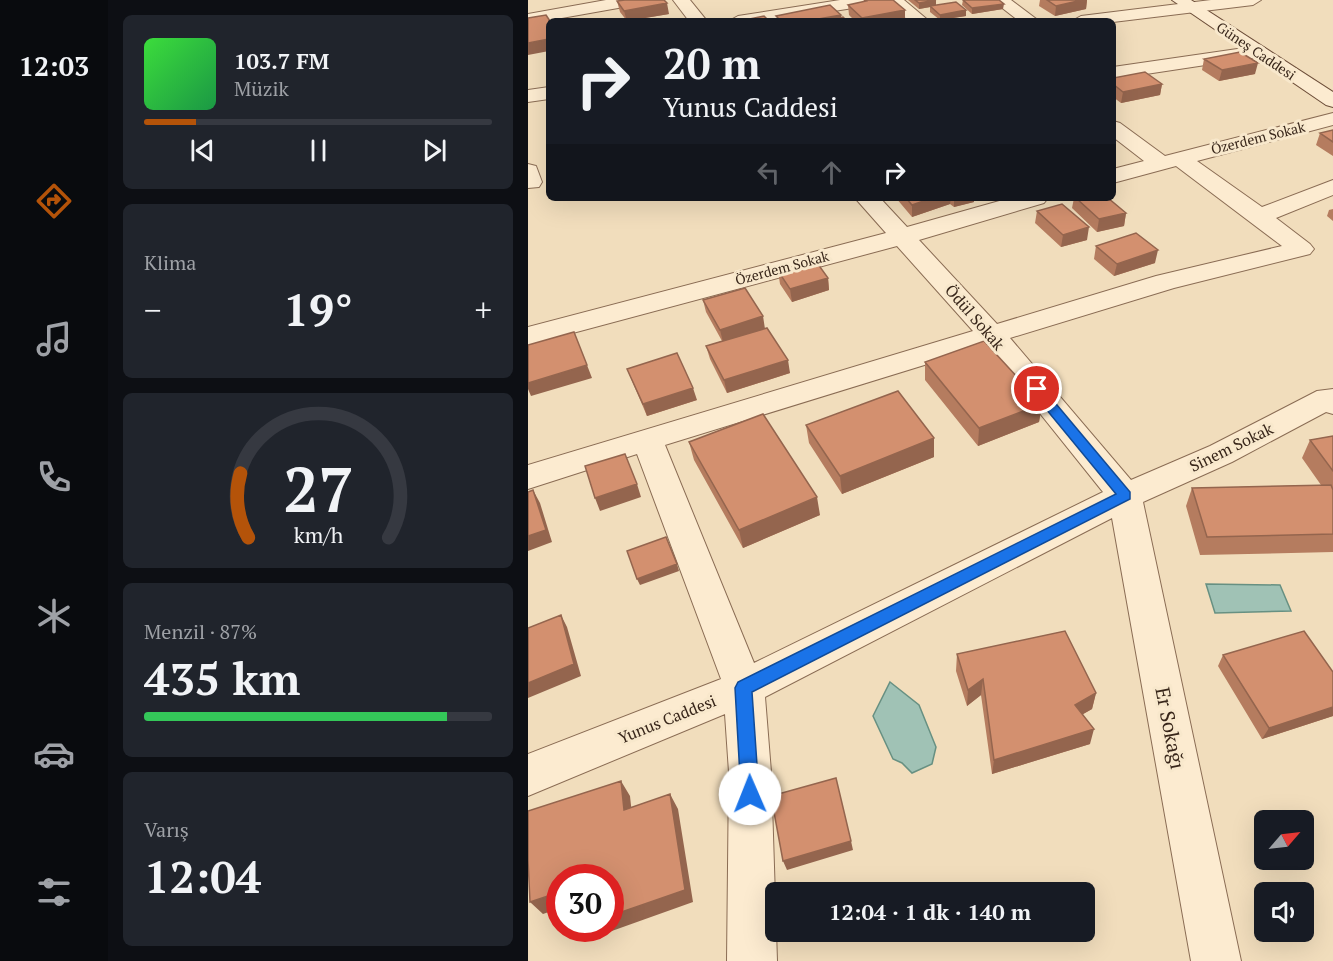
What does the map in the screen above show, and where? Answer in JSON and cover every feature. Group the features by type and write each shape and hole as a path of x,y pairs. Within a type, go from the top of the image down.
{"street":[{"path":"528,19 635,0"},
{"path":"681,0 696,18"},
{"path":"757,18 872,0"},
{"path":"893,0 916,18"},
{"path":"1000,0 1026,18"},
{"path":"1100,18 1186,4 1253,0"},
{"name":"Güneş Caddesi","path":"1186,4 1333,101"},
{"path":"1116,73 1258,52"},
{"path":"528,96 546,93"},
{"name":"Özerdem Sokak","path":"1116,175 1333,119"},
{"path":"528,477 1165,282 1301,249 1259,216 1116,129"},
{"path":"1259,216 1333,187"},
{"name":"Ödül Sokak","path":"870,201 993,336 1125,495"},
{"name":"Özerdem Sokak","path":"528,336 904,236 1026,201"},
{"name":"Sinem Sokak","path":"1125,495 1221,454 1328,398 1333,404"},
{"path":"647,439 744,688 750,772 752,961"},
{"name":"Yunus Caddesi","path":"528,775 744,688 1125,495"},
{"name":"Er Sokağı","path":"1125,495 1216,961"}],"shaded area":[{"path":"1206,584 1280,585 1291,611 1215,613"},
{"path":"890,682 919,705 936,747 932,764 912,773 902,763 893,759 873,716"}],"building":[{"path":"664,0 667,3 624,11 617,1"},
{"path":"864,0 893,0 905,10 862,18 848,5 866,1"},
{"path":"915,0 936,0 919,3"},
{"path":"963,0 999,0 1004,4 972,8"},
{"path":"1047,0 1082,0 1056,6"},
{"path":"956,2 966,10 940,15 930,6"},
{"path":"830,5 841,15 824,18 778,18 776,16"},
{"path":"546,15 548,18 546,18 546,40 528,43 528,18"},
{"path":"1240,52 1258,63 1222,70 1204,59"},
{"path":"1145,72 1162,84 1123,92 1116,86 1116,77"},
{"path":"1333,130 1333,142 1320,133"},
{"path":"909,201 923,201 912,205"},
{"path":"1079,201 1112,201 1126,213 1099,219"},
{"path":"1062,204 1089,227 1063,235 1037,211"},
{"path":"1136,233 1158,250 1117,264 1096,246"},
{"path":"815,260 828,278 790,289 778,271"},
{"path":"745,288 763,316 720,330 703,300"},
{"path":"767,328 788,360 724,380 706,346"},
{"path":"574,332 587,365 528,383 528,345"},
{"path":"984,341 1042,404 979,428 925,362"},
{"path":"677,353 693,388 643,404 627,369"},
{"path":"898,391 934,438 840,476 806,425"},
{"path":"763,414 817,497 739,530 689,442"},
{"path":"1333,436 1333,471 1310,440"},
{"path":"625,454 637,484 595,498 585,466"},
{"path":"1331,485 1333,534 1207,537 1192,488"},
{"path":"533,490 546,530 528,536 528,492"},
{"path":"666,537 677,564 637,579 627,551"},
{"path":"561,615 574,664 528,683 528,628"},
{"path":"1065,631 1096,693 1075,705 1094,729 994,760 983,679 968,690 957,654"},
{"path":"1304,631 1333,672 1333,707 1269,728 1223,655"},
{"path":"836,778 851,841 783,861 771,796"},
{"path":"621,781 624,810 670,794 685,890 624,911 624,864 546,864 546,897 530,902 528,811"}],"route":[{"path":"750,794 744,688 1125,495 1037,389"}]}
